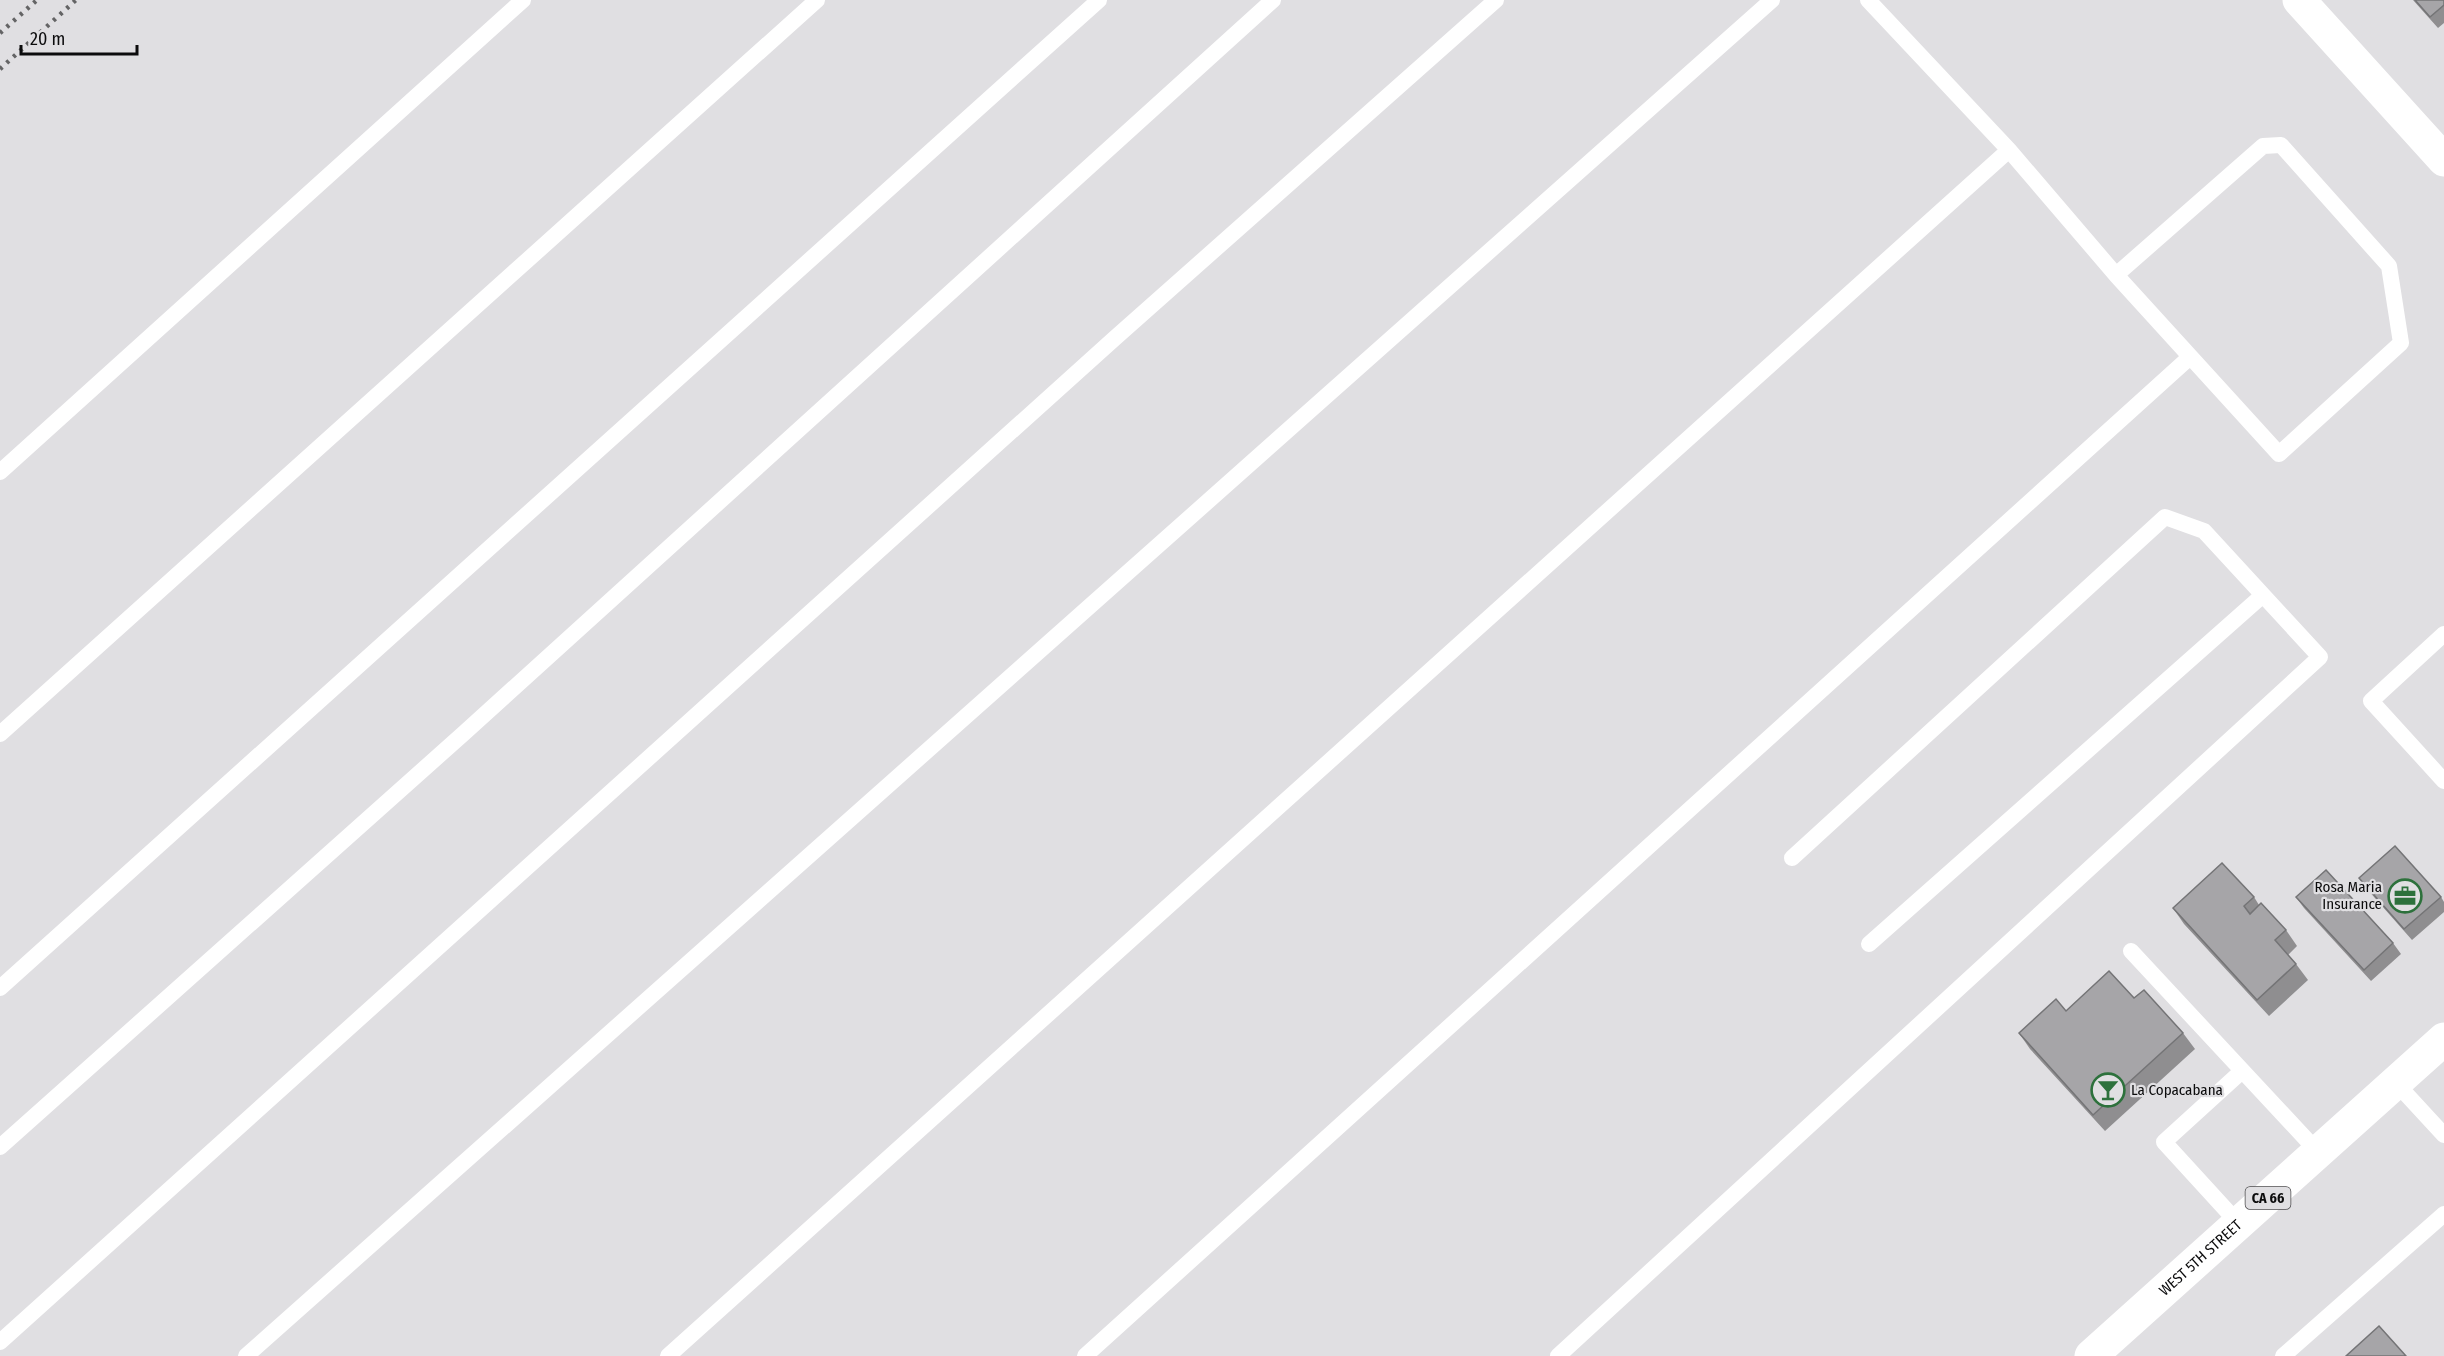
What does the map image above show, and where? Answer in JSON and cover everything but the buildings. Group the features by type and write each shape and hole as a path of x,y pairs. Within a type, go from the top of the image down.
{"main road":[{"path":"2299,0 2444,160"},
{"name":"WEST 5TH STREET","path":"2091,1356 2444,1039"}],"lane":[{"path":"0,472 522,0"},
{"path":"0,734 817,0"},
{"path":"0,988 1099,0"},
{"path":"0,1147 463,734 1273,0"},
{"path":"0,1342 1115,338 1496,0"},
{"path":"246,1356 1772,0"},
{"path":"1868,0 2010,150 2116,275 2279,454 2402,343 2389,266 2281,145 2263,146 2116,275"},
{"path":"668,1356 2010,150"},
{"path":"1085,1356 2190,357"},
{"path":"1558,1356 2320,657 2204,531 2165,516 1792,858"},
{"path":"1869,944 2263,595"},
{"path":"2444,634 2371,701 2444,782"},
{"path":"2131,951 2318,1152"},
{"path":"2239,1224 2164,1142 2242,1071"},
{"path":"2396,1083 2444,1135"},
{"path":"2283,1356 2444,1214"}],"railway":[{"path":"0,33 37,0"},
{"path":"0,69 76,0"}],"place":[{"name":"Rosa Maria Insurance","path":"2405,896"},
{"name":"La Copacabana","path":"2108,1090"}]}
